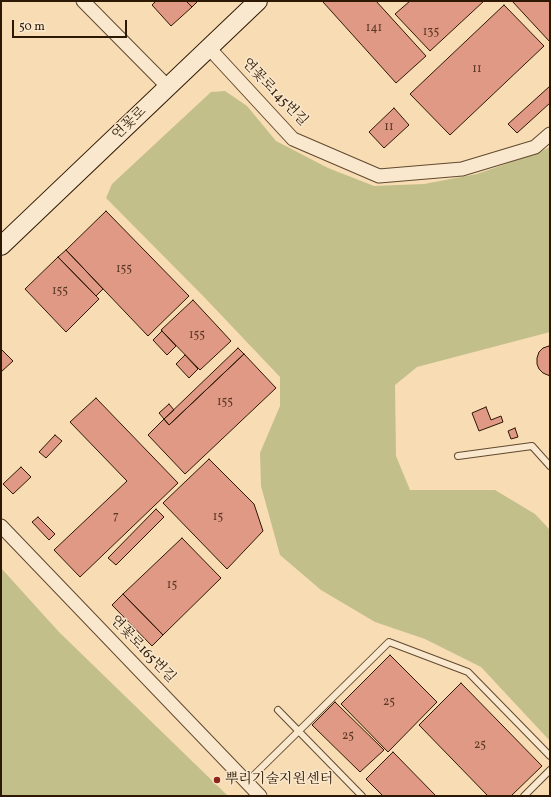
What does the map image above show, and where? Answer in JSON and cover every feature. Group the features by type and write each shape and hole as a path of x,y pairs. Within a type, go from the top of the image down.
{"street":[{"path":"83,1 168,88"},
{"name":"연꽃로","path":"1,246 258,1"},
{"name":"연꽃로145번길","path":"209,48 293,139 379,176 462,169 535,147 550,134"},
{"name":"연꽃로165번길","path":"1,526 260,796"}],"lane":[{"path":"458,456 532,446 550,466"},
{"path":"247,782 389,642 468,672 550,756"},
{"path":"278,710 362,796"},
{"path":"524,796 550,770"}],"shaded area":[{"path":"225,91 247,106 276,141 328,168 374,186 424,184 477,174 540,152 550,147 550,332 417,367 395,385 396,456 410,490 495,490 535,514 550,530 550,741 481,667 425,639 375,622 321,590 280,555 261,486 260,453 280,406 280,377 206,299 106,198 112,184 211,92"},
{"path":"1,568 59,632 228,796 1,796"}],"building":[{"path":"156,1 186,1 192,7 171,26 152,5"},
{"path":"186,1 198,1 192,7"},
{"path":"376,1 426,56 396,83 323,2"},
{"path":"410,1 484,1 430,51 395,14"},
{"path":"512,1 550,1 550,42"},
{"path":"504,5 544,46 450,135 410,94"},
{"path":"550,86 550,103 517,133 508,124"},
{"path":"394,108 409,125 384,148 369,132"},
{"path":"106,211 189,296 148,336 66,250"},
{"path":"66,250 103,289 96,296 58,257"},
{"path":"58,257 99,299 66,332 25,289"},
{"path":"193,300 231,341 200,370 161,330"},
{"path":"162,331 176,346 167,355 153,340"},
{"path":"550,346 550,376 543,373 539,369 537,358 539,352 543,348"},
{"path":"238,348 244,354 169,425 164,419"},
{"path":"1,349 13,361 1,372"},
{"path":"244,354 276,388 185,474 148,435 164,419 169,425"},
{"path":"185,355 198,369 189,378 176,364"},
{"path":"96,398 178,483 80,577 54,550 127,481 70,422"},
{"path":"169,404 174,410 164,419 159,413"},
{"path":"486,407 491,420 501,416 503,422 479,431 472,413"},
{"path":"515,428 518,437 511,439 508,431"},
{"path":"55,435 62,441 46,458 39,452"},
{"path":"209,459 254,504 263,531 227,569 163,503"},
{"path":"21,467 31,477 13,494 3,484"},
{"path":"156,509 164,517 116,565 108,558"},
{"path":"38,517 55,534 49,540 32,522"},
{"path":"182,538 221,578 163,635 123,594"},
{"path":"123,594 163,635 152,646 112,605"},
{"path":"390,655 437,702 388,752 341,704"},
{"path":"461,683 542,766 511,796 488,796 419,725"},
{"path":"335,702 384,750 360,772 312,725"},
{"path":"393,752 436,796 383,796 366,779"}],"place":[{"name":"뿌리기술지원센터","path":"217,780"}]}
